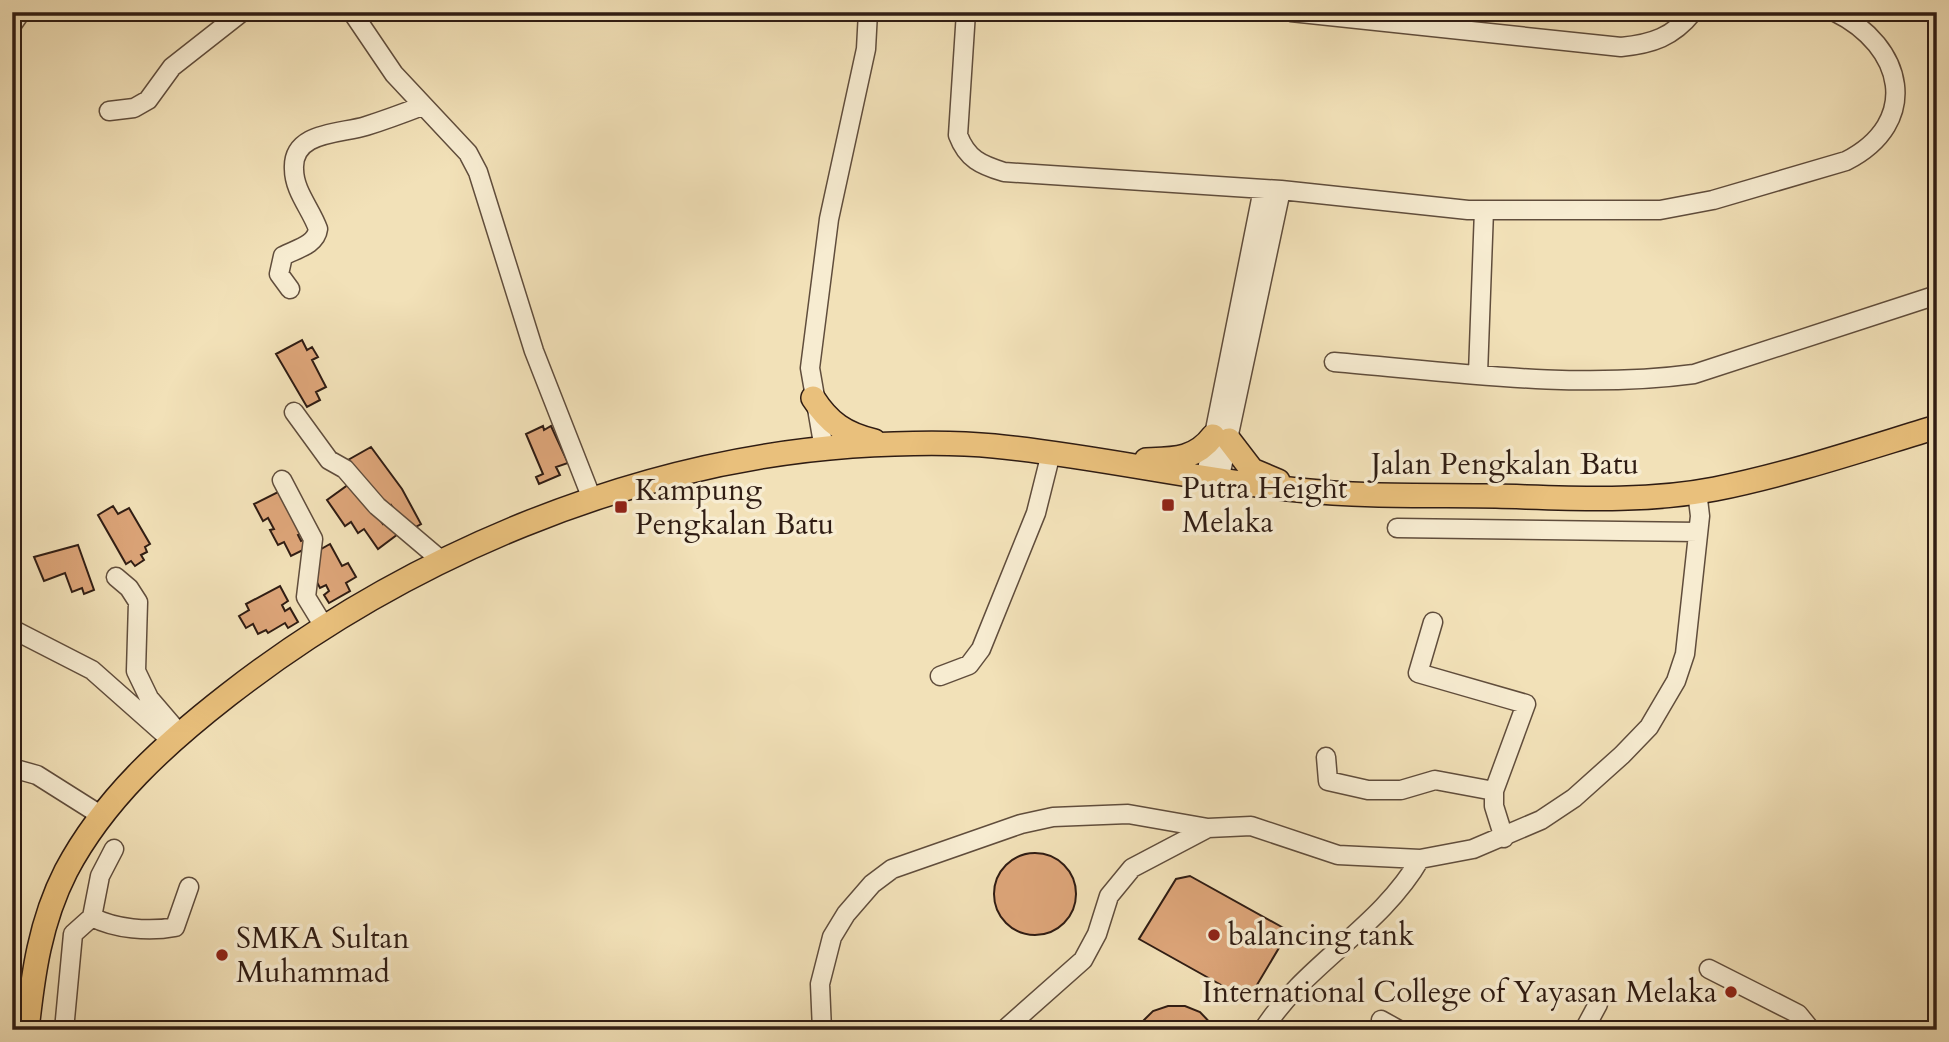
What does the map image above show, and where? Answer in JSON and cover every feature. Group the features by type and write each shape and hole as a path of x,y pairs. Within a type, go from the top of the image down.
{"main road":[{"path":"813,398 823,413 840,429 860,438 892,444"},
{"name":"Jalan Pengkalan Batu","path":"27,1030 40,937 68,867 102,816 175,736 280,657 442,561 499,534 592,499 682,474 824,449 955,443 1051,453 1212,481 1300,491 1607,498 1697,491 1937,427"},
{"path":"1104,463 1182,458 1221,438 1252,470 1300,491"}],"street":[{"path":"12,25 21,12"},
{"path":"109,111 134,108 148,100 172,68 242,12"},
{"path":"824,449 813,398 810,368 829,219 866,49 868,12"},
{"path":"966,12 958,135 964,151 973,160 1004,172 1282,190 1484,210 1679,208 1846,161 1865,151 1889,124 1896,93 1893,75 1878,43 1842,14"},
{"path":"1291,12 1621,47 1647,44 1670,35 1693,12"},
{"path":"356,16 394,74 468,153 478,172 534,351 592,499"},
{"path":"290,289 279,274 283,256 311,243 317,236 318,229 295,178 293,166 301,148 323,135 363,127 422,106"},
{"path":"1237,360 1263,189"},
{"path":"1212,481 1237,360 1282,190"},
{"path":"1478,374 1484,210"},
{"path":"1334,362 1478,374 1596,379 1694,374 1937,295"},
{"path":"294,412 329,460 345,469 377,506 442,561"},
{"path":"940,676 969,665 981,649 1032,523 1051,453"},
{"path":"282,480 313,539 306,597 325,628"},
{"path":"822,1030 820,984 832,937 846,914 872,884 892,869 1021,824 1053,817 1128,814 1208,828 1251,826 1338,855 1420,859 1473,849 1541,820 1574,799 1622,755 1663,706 1685,654 1698,532 1697,491"},
{"path":"1397,528 1698,532"},
{"path":"116,577 129,588 138,602 136,671 149,698 175,736"},
{"path":"1433,622 1418,673 1526,704 1494,790 1494,806 1504,838"},
{"path":"12,629 92,670 175,736"},
{"path":"1326,757 1328,780 1368,790 1401,790 1435,780 1494,790"},
{"path":"12,768 37,775 102,816"},
{"path":"1004,1030 1083,960 1097,934 1109,896 1132,868 1208,828"},
{"path":"64,1030 73,934 92,917 100,876 114,849"},
{"path":"1263,1030 1307,981 1402,887 1420,859"},
{"path":"92,917 108,925 162,929 175,927 189,887"},
{"path":"1709,969 1798,1014 1811,1030"},
{"path":"1584,1030 1598,1004"},
{"path":"1381,1020 1399,1030"}],"green space":[{"path":"712,12 851,12 850,20 712,19"}],"building":[{"path":"302,340 307,350 312,347 318,357 312,360 326,387 316,392 320,400 307,407 276,354"},
{"path":"543,426 544,430 551,426 568,463 556,467 560,475 539,484 536,477 543,474 526,434"},
{"path":"371,447 402,489 421,524 412,529 405,526 391,505 385,509 348,460"},
{"path":"352,482 383,524 388,520 398,534 378,549 364,529 358,533 351,522 345,526 327,500"},
{"path":"280,491 305,532 298,535 301,541 305,539 309,547 291,556 284,542 278,545 270,530 274,529 268,518 263,521 254,504"},
{"path":"113,506 118,514 129,508 150,544 145,547 147,552 141,555 144,560 135,566 131,561 126,564 98,515"},
{"path":"330,544 342,566 348,563 356,577 346,583 350,591 329,603 324,595 329,591 326,585 320,588 311,571 316,552"},
{"path":"78,545 94,590 84,594 82,588 72,592 65,573 44,581 34,557"},
{"path":"280,586 288,601 282,605 285,611 290,608 298,622 288,628 285,623 268,633 266,630 258,634 253,624 246,628 239,616 249,610 246,604"},
{"path":"1035,853 1051,856 1064,865 1073,878 1076,894 1073,910 1064,923 1051,932 1035,935 1019,932 1006,923 997,910 994,894 997,878 1006,865 1019,856"},
{"name":"balancing tank","path":"1190,876 1289,931 1248,1000 1139,939 1176,879"},
{"path":"1168,1006 1185,1006 1200,1012 1217,1030 1134,1030 1153,1011"}],"place":[{"name":"Putra Height Melaka","path":"1168,505"},
{"name":"Kampung Pengkalan Batu","path":"621,507"},
{"name":"balancing tank","path":"1214,935"},
{"name":"SMKA Sultan Muhammad","path":"222,955"},
{"name":"International College of Yayasan Melaka","path":"1731,992"}]}
